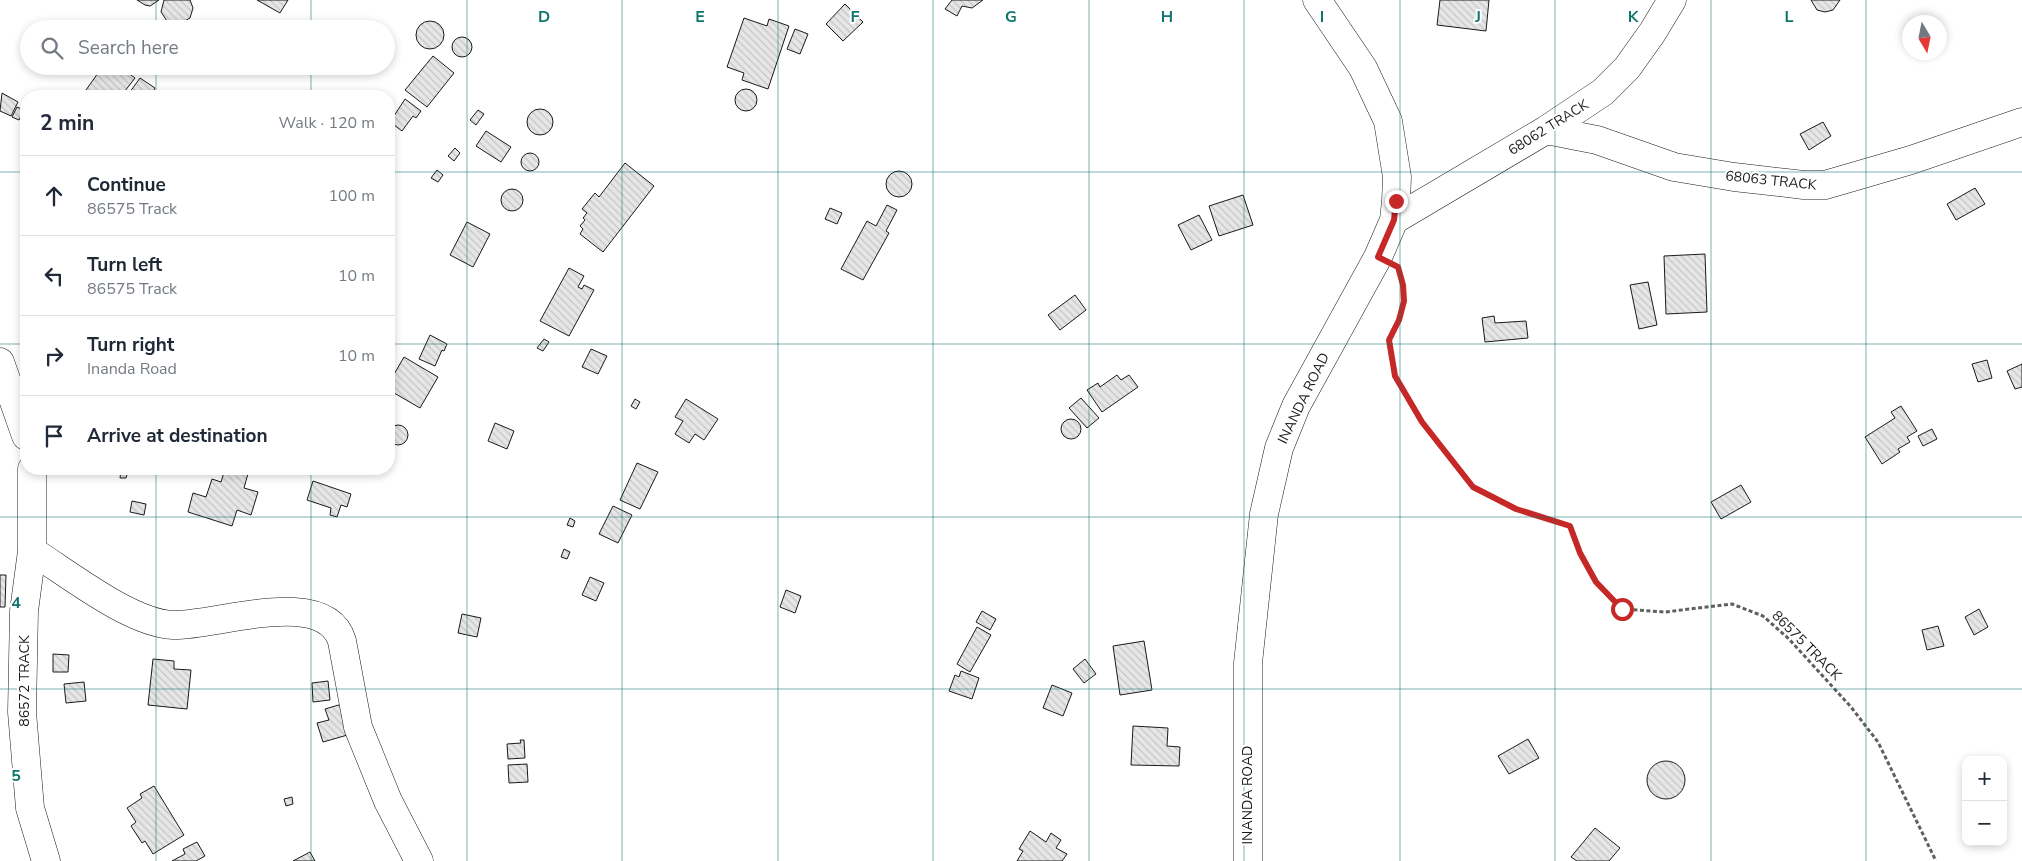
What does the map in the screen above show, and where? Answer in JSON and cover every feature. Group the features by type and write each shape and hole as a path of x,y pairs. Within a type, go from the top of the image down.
{"street":[{"name":"INANDA ROAD","path":"1248,861 1248,663 1268,495 1279,448 1296,406 1378,257 1394,220 1397,177 1388,121 1363,68 1318,0"},
{"name":"68062 TRACK","path":"1394,220 1546,130 1603,92 1627,68 1652,33 1672,0"},
{"name":"68063 TRACK","path":"1546,130 1597,140 1674,167 1734,177 1818,185 1911,160 2022,122"},
{"path":"0,362 20,419"},
{"name":"86572 TRACK","path":"32,475 32,551 24,611 22,712 30,808 46,861"},
{"path":"32,551 114,604 156,623 192,624 280,612 321,617 330,621 340,631 358,726 369,757 419,861"}],"path":[{"name":"86575 TRACK","path":"1378,257 1398,267 1403,285 1404,301 1399,320 1389,340 1395,376 1422,422 1473,487 1516,509 1570,526 1580,553 1596,582 1622,609 1665,612 1732,604 1763,616 1807,659 1851,707 1878,742 1936,861"}],"building":[{"path":"137,0 159,0 150,6"},
{"path":"164,0 190,0 193,8 190,18 186,20 166,20 161,12"},
{"path":"257,0 288,0 280,13"},
{"path":"952,0 983,0 972,8 962,6 957,16 945,9"},
{"path":"1440,0 1489,0 1486,31 1437,25"},
{"path":"1811,0 1840,0 1833,10 1825,12 1817,10"},
{"path":"845,4 863,22 843,41 826,24"},
{"path":"744,18 767,26 769,19 789,26 768,89 742,80 744,73 727,67"},
{"path":"430,21 440,25 444,35 440,45 430,49 420,45 416,35 420,25"},
{"path":"795,29 808,34 800,54 787,49"},
{"path":"462,37 469,40 472,47 469,54 462,57 455,54 452,47 455,40"},
{"path":"433,56 454,73 427,107 405,90"},
{"path":"97,75 131,75 135,78 126,90 86,90"},
{"path":"140,78 155,88 154,90 131,90"},
{"path":"746,89 756,96 757,100 750,110 746,111 736,104 735,100 742,90"},
{"path":"2,93 18,102 11,116 0,111"},
{"path":"405,99 421,111 416,118 413,116 402,131 395,126 395,114"},
{"path":"17,107 20,108 19,120 12,117"},
{"path":"540,109 549,113 553,122 549,131 540,135 531,131 527,122 531,113"},
{"path":"478,110 484,114 476,125 470,120"},
{"path":"1823,122 1831,136 1809,150 1800,134"},
{"path":"486,131 511,147 501,162 476,146"},
{"path":"455,148 460,153 454,161 448,156"},
{"path":"530,153 536,156 539,162 536,168 530,171 524,168 521,162 524,156"},
{"path":"625,163 654,186 603,252 580,234 583,229 580,226 585,220 583,218 587,213 582,209 595,193 599,197"},
{"path":"437,170 443,175 438,182 431,178"},
{"path":"899,171 908,175 912,184 908,193 899,197 890,193 886,184 890,175"},
{"path":"1975,188 1985,204 1956,220 1947,204"},
{"path":"512,189 520,192 523,200 520,208 512,211 504,208 501,200 504,192"},
{"path":"1243,195 1253,225 1219,236 1209,206"},
{"path":"887,205 897,210 886,231 889,233 863,280 841,269 867,221 876,226"},
{"path":"830,208 842,213 837,224 825,219"},
{"path":"1199,215 1212,240 1191,250 1178,225"},
{"path":"467,222 490,234 473,267 450,255"},
{"path":"1705,254 1707,312 1666,314 1664,256"},
{"path":"569,268 584,276 578,287 582,289 584,285 594,290 569,336 540,321"},
{"path":"1648,282 1657,325 1639,329 1630,285"},
{"path":"1075,295 1086,310 1060,330 1048,315"},
{"path":"1494,316 1495,323 1526,321 1528,338 1485,342 1482,318"},
{"path":"430,335 447,344 444,351 442,350 435,366 419,359"},
{"path":"544,339 549,342 543,351 537,348"},
{"path":"591,349 607,356 598,374 582,367"},
{"path":"404,357 438,377 420,408 395,393 395,373"},
{"path":"1987,360 1992,378 1978,382 1972,364"},
{"path":"2022,364 2022,387 2015,389 2007,371"},
{"path":"1117,375 1121,380 1129,375 1138,387 1102,412 1087,390 1098,383 1100,387"},
{"path":"1081,398 1099,418 1087,428 1069,408"},
{"path":"635,399 640,402 636,409 631,406"},
{"path":"686,399 718,419 704,440 695,434 689,443 675,434 683,421 675,417"},
{"path":"1901,406 1917,431 1907,437 1910,442 1898,449 1900,452 1882,464 1865,437 1895,418 1891,412"},
{"path":"1071,419 1078,422 1081,429 1078,436 1071,439 1064,436 1061,429 1064,422"},
{"path":"495,423 514,431 507,449 488,441"},
{"path":"395,426 402,426 408,435 405,442 395,444"},
{"path":"1932,429 1937,439 1923,446 1918,436"},
{"path":"637,463 658,472 640,509 620,500"},
{"path":"120,475 127,475 126,478 120,478"},
{"path":"223,475 248,475 244,488 258,492 251,515 237,510 232,526 188,512 193,493 206,497 212,479 221,482"},
{"path":"313,481 351,494 347,507 341,505 337,517 330,515 331,508 307,500"},
{"path":"1741,485 1751,502 1721,519 1711,502"},
{"path":"132,501 146,504 144,515 130,512"},
{"path":"613,506 632,515 618,543 599,534"},
{"path":"570,518 575,521 573,527 567,525"},
{"path":"564,549 570,552 567,559 561,557"},
{"path":"0,575 6,575 5,607 0,607"},
{"path":"590,577 604,583 596,601 582,595"},
{"path":"786,590 801,596 795,613 780,607"},
{"path":"1979,609 1988,627 1974,635 1965,617"},
{"path":"982,611 996,619 990,630 976,622"},
{"path":"462,614 481,618 477,637 458,633"},
{"path":"1938,626 1944,646 1927,650 1922,630"},
{"path":"977,627 991,635 970,672 957,664"},
{"path":"1144,641 1152,690 1120,695 1113,646"},
{"path":"53,654 69,655 68,672 53,672"},
{"path":"153,659 174,661 174,669 191,670 187,709 148,705"},
{"path":"1085,659 1096,674 1084,683 1073,669"},
{"path":"961,671 979,678 972,699 949,691 955,675 959,677"},
{"path":"328,681 330,700 313,702 312,683"},
{"path":"84,682 86,701 66,703 64,684"},
{"path":"1052,685 1072,693 1063,716 1043,708"},
{"path":"342,704 351,734 323,742 317,723 329,720 325,709"},
{"path":"1133,726 1168,728 1167,746 1180,747 1179,766 1131,765"},
{"path":"1528,739 1539,758 1509,774 1498,756"},
{"path":"520,740 524,740 525,758 508,759 507,744 521,743"},
{"path":"1666,761 1679,767 1685,780 1679,793 1666,799 1653,793 1647,780 1653,767"},
{"path":"527,764 528,782 509,783 508,765"},
{"path":"154,786 184,835 153,854 145,841 142,843 131,826 136,822 127,808 142,798 140,794"},
{"path":"292,797 293,804 286,806 284,799"},
{"path":"1595,828 1620,848 1609,861 1577,861 1571,857"},
{"path":"1030,831 1046,842 1051,833 1061,840 1056,848 1067,854 1062,861 1017,861 1023,851 1019,849"},
{"path":"197,842 205,856 196,861 172,861 185,854 183,849"},
{"path":"310,852 315,861 293,861"}],"route":[{"path":"1396,201 1394,220 1378,257 1398,267 1403,285 1404,301 1399,320 1389,340 1395,376 1422,422 1473,487 1516,509 1570,526 1580,553 1596,582 1622,609"}]}
